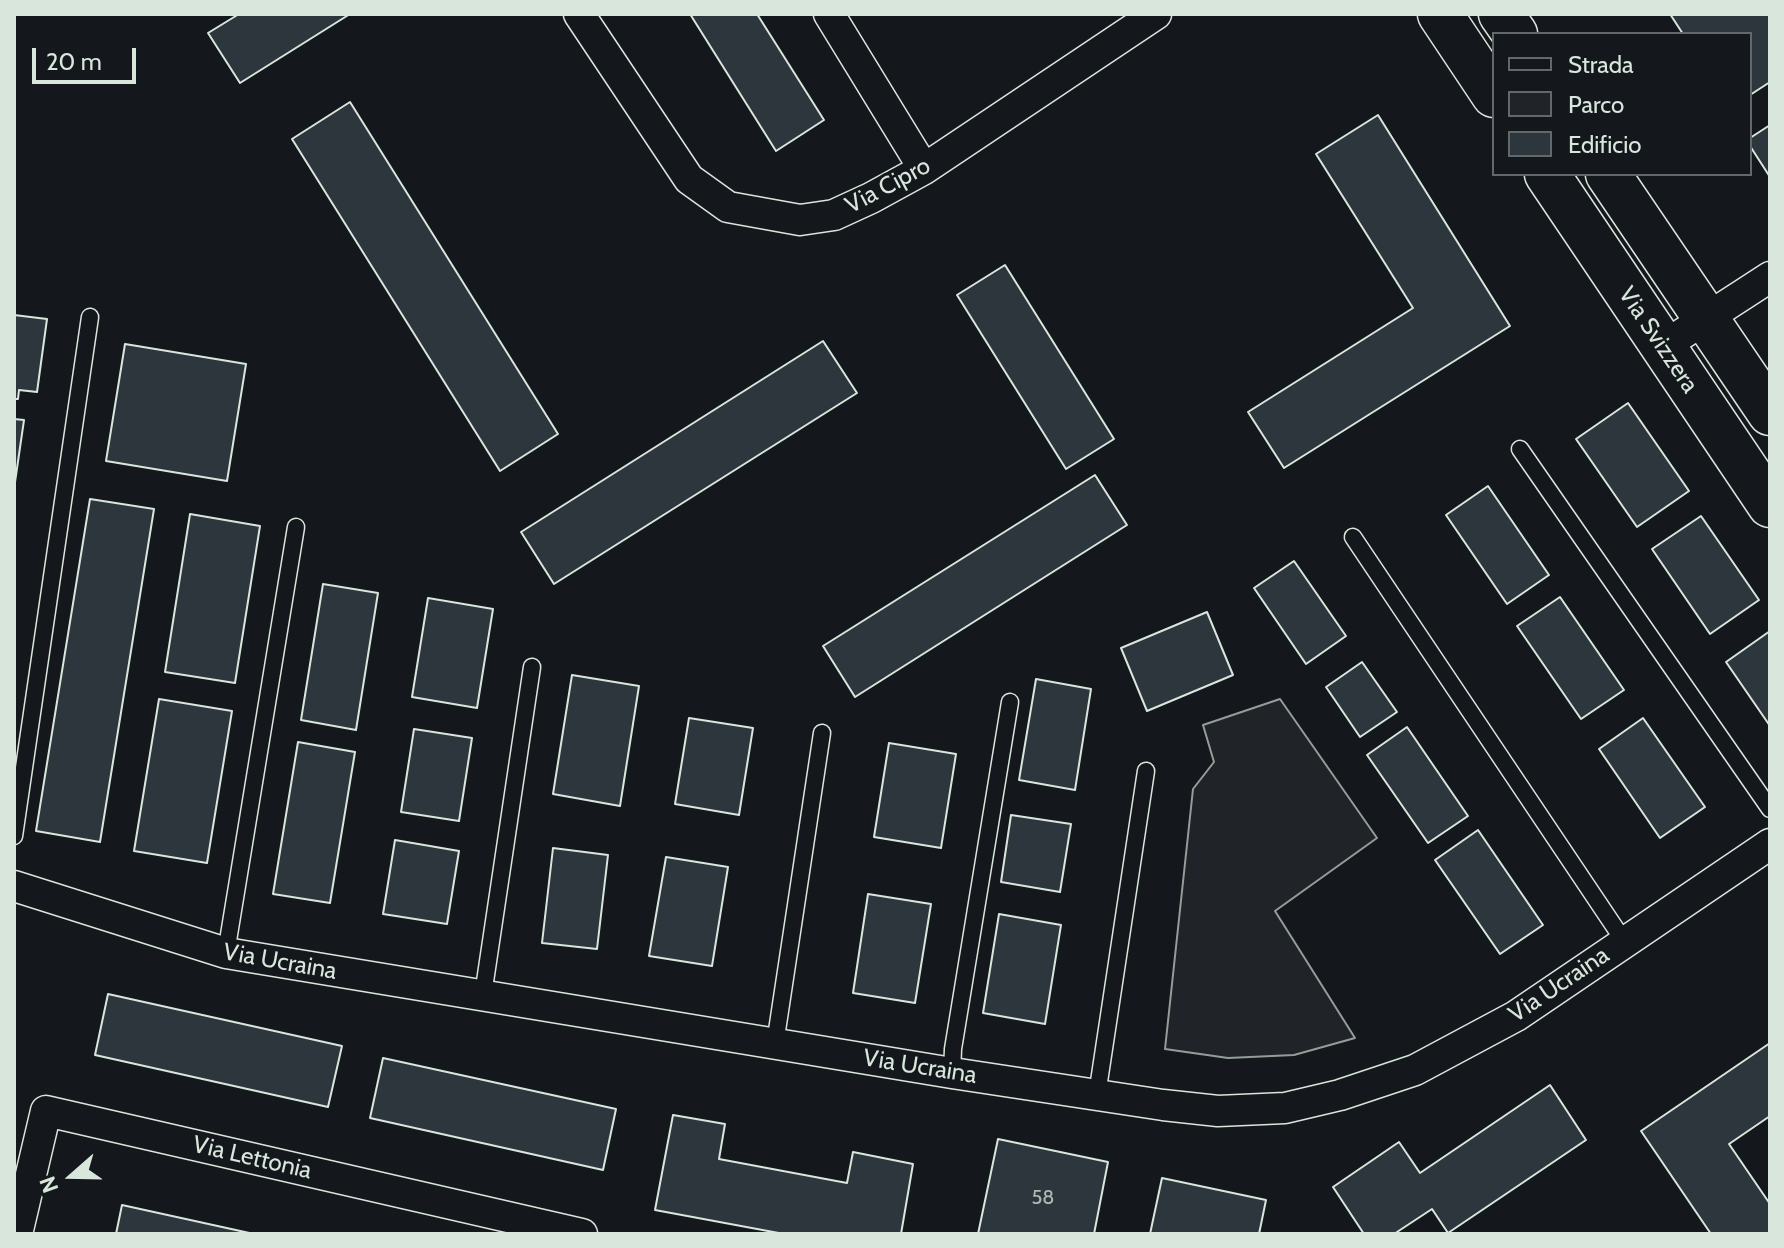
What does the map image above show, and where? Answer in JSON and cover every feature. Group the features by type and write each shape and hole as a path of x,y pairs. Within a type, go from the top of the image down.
{"main road":[{"path":"1440,14 1492,92"},
{"path":"1501,14 1514,32"},
{"name":"Via Svizzera","path":"1548,176 1770,505"},
{"name":"Via Svizzera","path":"1609,176 1770,413"}],"street":[{"name":"Via Cipro","path":"579,14 689,179 728,207 800,220 834,215 924,169 1156,14"},
{"path":"829,14 924,169"},
{"path":"1662,347 1770,277"},
{"name":"Via Ucraina","path":"14,886 226,953 952,1073 1218,1111 1285,1108 1340,1095 1415,1070 1516,1016 1770,844"},
{"name":"Via Lettonia","path":"17,1234 46,1111 582,1234"}],"lane":[{"path":"14,836 90,317"},
{"path":"1520,449 1770,809"},
{"path":"226,953 296,527"},
{"path":"1353,537 1624,941"},
{"path":"483,995 532,667"},
{"path":"952,1073 953,1049 1010,702"},
{"path":"775,1044 822,733"},
{"path":"1097,1095 1146,771"}],"green space":[{"path":"1280,699 1377,838 1275,911 1355,1038 1294,1055 1228,1058 1165,1049 1193,789 1214,762 1203,725"}],"building":[{"path":"239,14 350,14 240,83 208,33"},
{"path":"690,14 757,14 824,120 776,151"},
{"path":"1670,14 1770,14 1770,82 1752,94 1752,32 1682,32"},
{"path":"350,102 558,434 500,471 292,139"},
{"path":"1378,115 1510,326 1284,468 1248,412 1413,308 1316,154"},
{"path":"1770,125 1770,177 1752,149 1752,137"},
{"path":"1005,265 1114,439 1066,469 957,295"},
{"path":"14,315 47,319 37,392 19,390 18,399 14,399"},
{"path":"823,341 857,393 554,584 521,532"},
{"path":"125,344 246,364 227,481 106,461"},
{"path":"1628,403 1689,491 1637,527 1576,439"},
{"path":"14,419 24,420 14,489"},
{"path":"1095,475 1127,525 855,697 823,646"},
{"path":"1488,486 1549,575 1507,604 1446,515"},
{"path":"90,499 154,509 100,842 36,831"},
{"path":"190,514 260,526 235,683 165,672"},
{"path":"1701,516 1759,600 1710,634 1652,549"},
{"path":"1294,561 1346,636 1306,664 1254,588"},
{"path":"323,584 378,593 356,730 301,720"},
{"path":"1560,597 1624,690 1581,719 1517,626"},
{"path":"428,598 493,609 477,708 412,697"},
{"path":"1207,612 1233,675 1147,711 1121,648"},
{"path":"1770,631 1770,726 1726,662"},
{"path":"1362,662 1397,712 1360,737 1326,687"},
{"path":"572,675 639,686 620,806 553,794"},
{"path":"1036,679 1091,689 1075,790 1019,780"},
{"path":"159,699 232,711 207,863 134,851"},
{"path":"689,718 753,728 739,815 675,804"},
{"path":"1643,718 1705,807 1660,838 1599,749"},
{"path":"1407,727 1468,816 1428,843 1367,755"},
{"path":"414,729 472,738 459,821 401,812"},
{"path":"298,742 355,752 330,903 273,894"},
{"path":"889,743 956,754 941,848 874,837"},
{"path":"1011,815 1071,824 1060,892 1001,882"},
{"path":"1478,830 1543,925 1500,954 1435,860"},
{"path":"395,840 459,851 447,924 383,914"},
{"path":"553,848 608,855 597,949 542,943"},
{"path":"666,857 728,867 712,966 649,956"},
{"path":"868,894 931,904 915,1003 853,993"},
{"path":"999,914 1061,925 1045,1024 983,1013"},
{"path":"108,994 342,1046 328,1107 95,1055"},
{"path":"1770,1043 1770,1116 1729,1144 1770,1204 1770,1234 1711,1234 1641,1131"},
{"path":"383,1058 616,1109 603,1170 370,1118"},
{"path":"1550,1085 1586,1140 1448,1233 1432,1209 1394,1234 1364,1234 1333,1187 1399,1142 1420,1173"},
{"path":"673,1115 725,1124 719,1159 847,1183 853,1152 913,1164 901,1234 784,1234 655,1210"},
{"path":"998,1139 1108,1162 1094,1234 978,1234"},
{"path":"1162,1178 1266,1200 1259,1234 1150,1234"},
{"path":"122,1205 254,1234 116,1234"}]}
